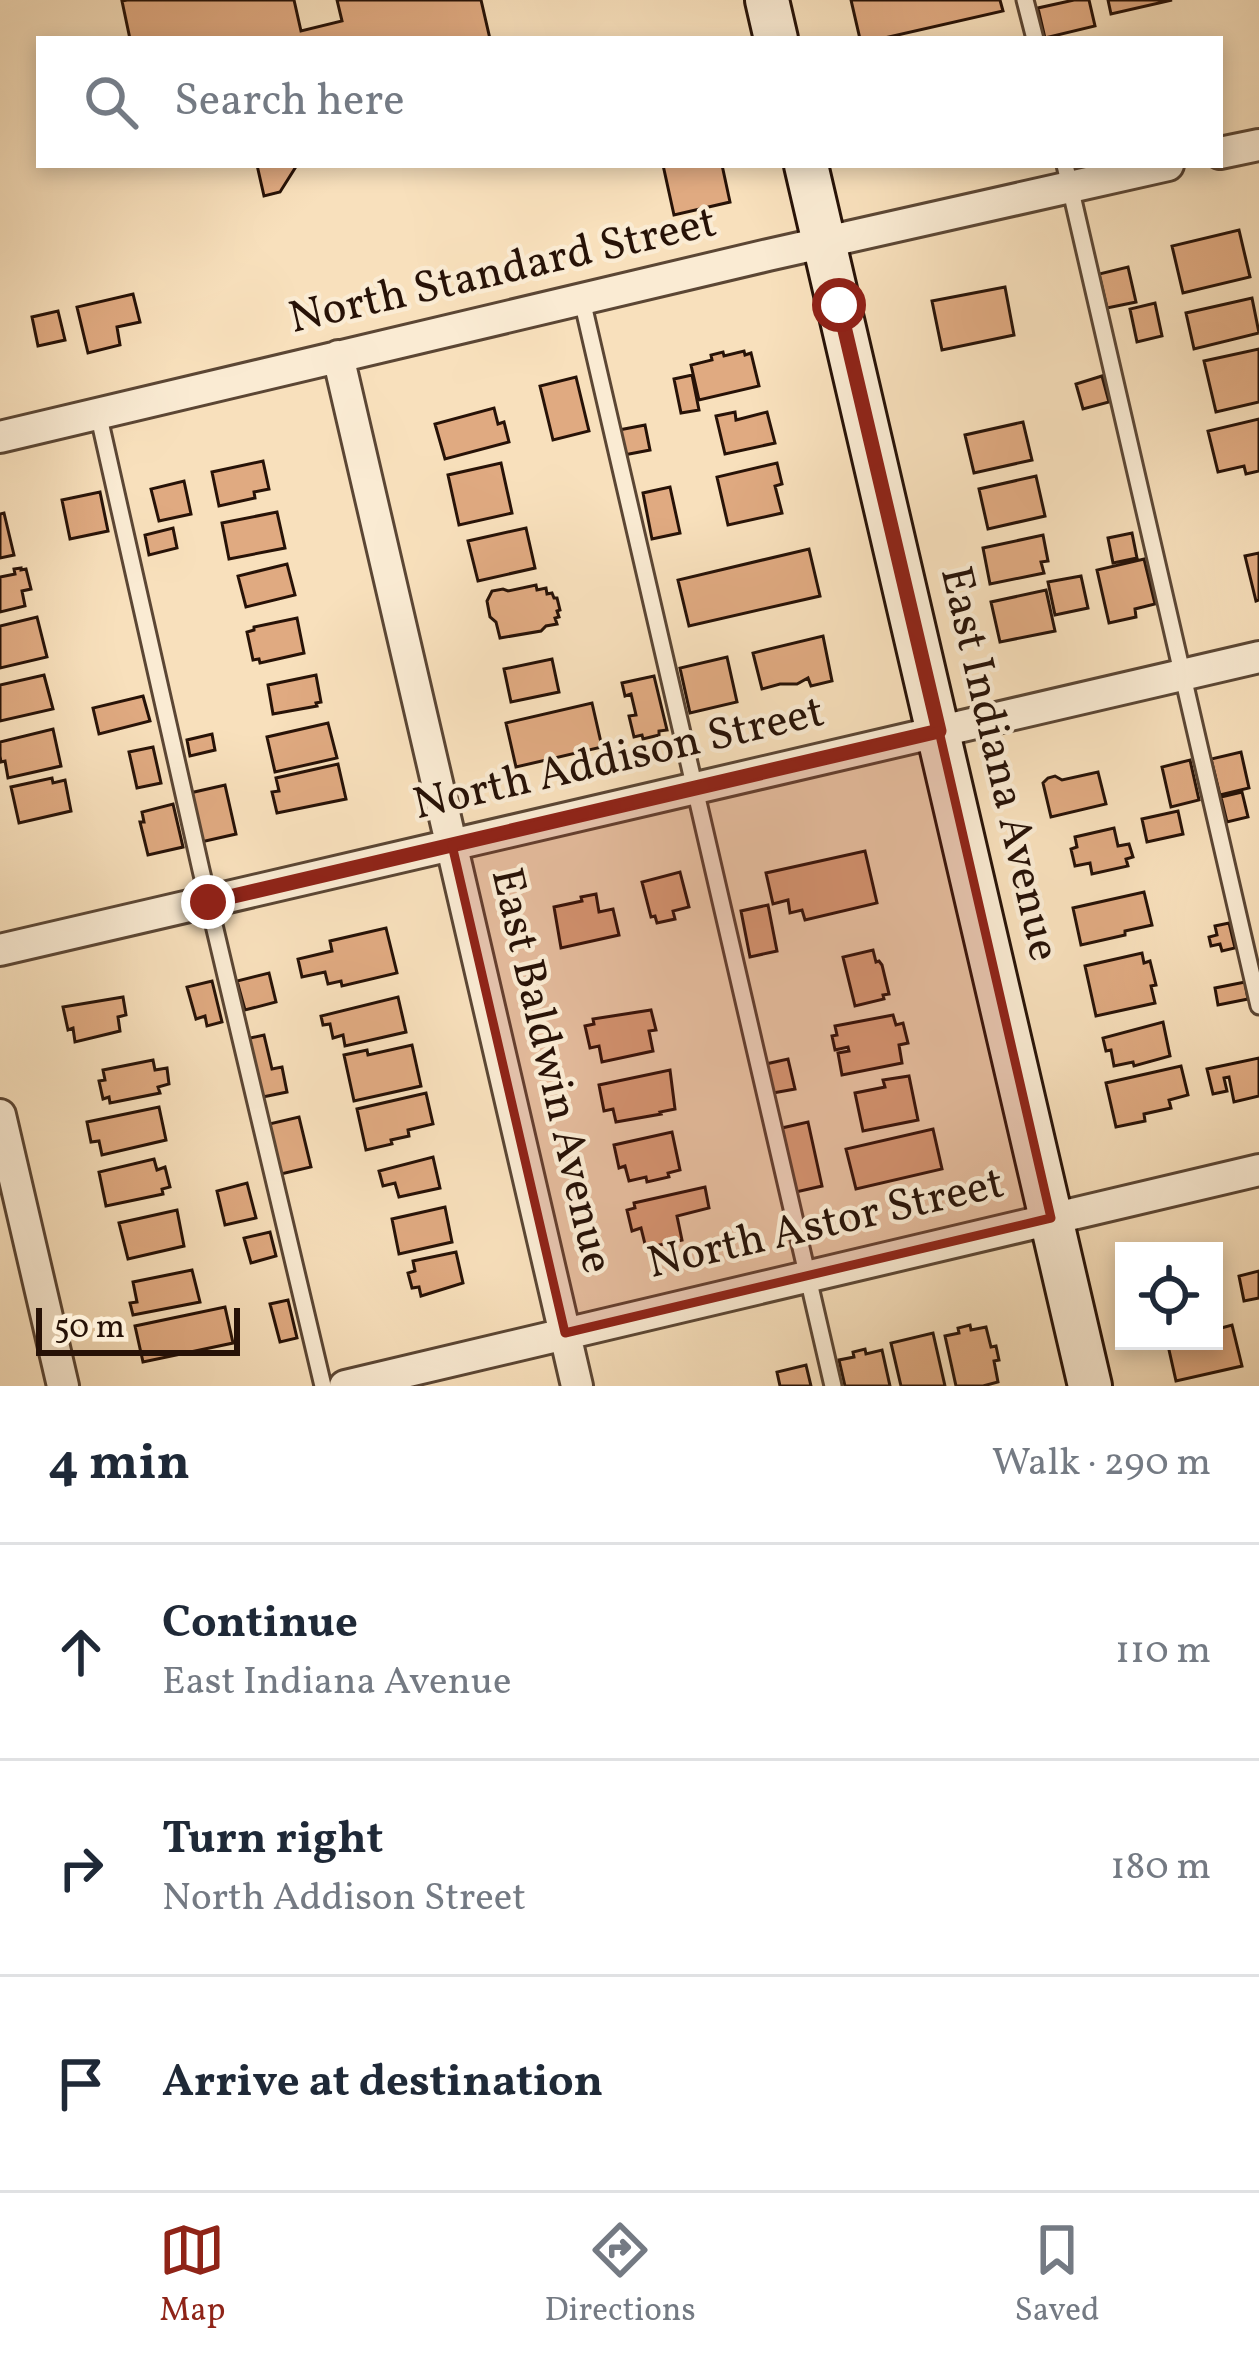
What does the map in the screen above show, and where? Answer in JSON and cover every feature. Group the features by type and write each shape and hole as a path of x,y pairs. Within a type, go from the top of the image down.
{"main road":[{"path":"767,0 775,36"},
{"name":"East Indiana Avenue","path":"807,168 1090,1386"}],"street":[{"path":"1223,152 1259,145"},
{"name":"North Standard Street","path":"0,437 824,242 1067,176 1140,168"},
{"name":"East Baldwin Avenue","path":"338,356 577,1386"},
{"name":"North Addison Street","path":"0,950 1259,657"},
{"path":"0,1115 63,1386"},
{"name":"North Astor Street","path":"345,1386 1259,1169"}],"lane":[{"path":"1025,0 1034,36"},
{"path":"1067,176 1259,1006"},
{"path":"583,300 833,1386"},
{"path":"98,413 323,1386"}],"highlighted area":[{"path":"939,731 1051,1218 565,1333 452,845"}],"building":[{"path":"294,0 301,31 342,21 337,0 481,0 489,36 129,36 122,1"},
{"path":"851,0 1000,0 1003,11 893,36 859,36"},
{"path":"1089,0 1095,26 1045,36 1038,8"},
{"path":"1108,0 1172,0 1111,14"},
{"path":"258,168 295,168 280,192 264,196"},
{"path":"664,168 723,168 730,202 674,215"},
{"path":"1239,230 1250,277 1183,293 1172,246"},
{"path":"1128,267 1136,302 1107,308 1099,274"},
{"path":"1005,287 1014,335 942,350 932,301"},
{"path":"133,294 140,322 117,327 120,345 88,353 77,307"},
{"path":"1252,298 1259,333 1194,349 1186,313"},
{"path":"1155,303 1162,336 1137,342 1130,309"},
{"path":"58,311 65,340 38,346 32,317"},
{"path":"1259,349 1259,402 1216,412 1204,361"},
{"path":"751,353 759,386 699,400 691,365 712,360 711,355"},
{"path":"692,375 699,410 681,413 674,379"},
{"path":"1102,376 1109,402 1083,409 1076,384"},
{"path":"576,377 589,431 553,440 540,386"},
{"path":"494,408 509,442 445,459 435,424"},
{"path":"735,412 736,420 767,412 775,443 725,454 716,416"},
{"path":"1259,419 1259,471 1246,474 1244,466 1218,472 1208,431"},
{"path":"1023,422 1032,460 974,473 965,435"},
{"path":"645,425 650,450 624,455 619,430"},
{"path":"263,461 269,489 254,492 255,498 219,506 212,472"},
{"path":"501,463 512,513 459,525 448,475"},
{"path":"777,463 782,484 775,486 782,513 728,525 717,477"},
{"path":"1036,476 1045,516 988,529 979,489"},
{"path":"184,481 191,514 159,521 151,489"},
{"path":"670,487 680,533 652,539 643,493"},
{"path":"100,492 108,531 70,539 62,500"},
{"path":"277,512 285,548 229,559 222,523"},
{"path":"4,513 14,555 0,558 0,514"},
{"path":"173,528 177,548 149,555 145,535"},
{"path":"526,528 535,568 478,581 468,541"},
{"path":"1132,533 1137,558 1113,563 1108,538"},
{"path":"1043,535 1048,561 1041,562 1044,573 990,584 983,548"},
{"path":"809,549 820,596 689,626 678,580"},
{"path":"1259,553 1259,600 1256,601 1245,556"},
{"path":"1144,559 1155,604 1135,609 1136,617 1109,623 1097,570"},
{"path":"287,564 295,595 246,607 238,576"},
{"path":"26,569 31,589 22,591 25,606 0,612 0,577"},
{"path":"1081,576 1088,608 1055,615 1048,582"},
{"path":"536,585 537,590 546,588 547,594 557,598 557,624 500,638 487,601 492,591"},
{"path":"1046,590 1055,631 1000,642 991,602"},
{"path":"37,617 47,657 0,668 0,626"},
{"path":"297,618 304,653 260,663 253,660 247,632"},
{"path":"823,636 832,681 811,686 808,678 762,689 753,653"},
{"path":"727,657 737,702 690,713 680,668"},
{"path":"552,659 559,692 511,702 504,669"},
{"path":"44,675 53,709 0,721 0,685"},
{"path":"316,675 321,702 317,706 273,714 268,685"},
{"path":"654,676 667,730 643,739 642,735 634,737 629,716 636,715 631,694 625,696 622,683"},
{"path":"143,696 150,721 99,734 93,708"},
{"path":"592,703 602,747 516,767 506,723"},
{"path":"328,723 337,758 275,772 267,737"},
{"path":"53,729 61,766 8,778 0,742"},
{"path":"212,734 215,750 190,756 187,740"},
{"path":"153,747 161,783 137,788 129,752"},
{"path":"1241,752 1249,788 1220,795 1211,759"},
{"path":"1190,760 1199,800 1171,807 1162,767"},
{"path":"338,764 346,799 277,813 272,792 279,791 276,778"},
{"path":"1098,772 1106,804 1051,817 1043,783 1048,778 1062,780"},
{"path":"52,778 53,783 65,780 71,811 19,823 11,787"},
{"path":"225,785 236,834 201,842 190,793"},
{"path":"1242,792 1248,817 1227,822 1221,797"},
{"path":"173,804 183,847 148,855 142,812"},
{"path":"1178,811 1183,834 1147,842 1142,819"},
{"path":"1114,828 1118,846 1129,844 1133,857 1126,859 1128,866 1092,874 1090,863 1075,866 1071,849 1077,847 1075,837"},
{"path":"865,851 877,903 805,920 802,910 790,913 788,900 773,904 766,873"},
{"path":"680,872 689,907 673,911 675,919 657,923 642,882"},
{"path":"1144,892 1152,925 1081,945 1073,908"},
{"path":"596,894 599,912 613,909 619,935 561,948 554,907"},
{"path":"768,905 777,951 750,957 741,911"},
{"path":"1229,923 1235,948 1222,951 1220,944 1211,946 1209,937 1217,935 1215,926"},
{"path":"386,928 397,973 342,986 341,981 328,984 325,972 302,977 298,959 332,951 330,941"},
{"path":"873,950 889,994 855,1006 843,957"},
{"path":"1142,953 1144,963 1150,961 1155,1003 1096,1016 1085,966"},
{"path":"269,973 276,1002 245,1010 237,981"},
{"path":"212,981 222,1022 207,1026 205,1016 196,1019 187,987"},
{"path":"1245,982 1248,999 1218,1005 1215,988"},
{"path":"123,997 126,1015 118,1017 120,1031 75,1042 63,1007"},
{"path":"398,997 406,1032 345,1046 343,1035 333,1038 330,1024 323,1025 321,1016"},
{"path":"651,1010 656,1030 649,1031 653,1051 602,1062 599,1046 590,1048 585,1026 594,1024 593,1019"},
{"path":"893,1015 896,1025 903,1023 908,1043 899,1045 902,1063 842,1075 838,1053 849,1051 848,1047 835,1050 835,1026"},
{"path":"1163,1022 1170,1056 1114,1066 1103,1038"},
{"path":"264,1035 272,1069 282,1067 287,1092 258,1098 246,1039"},
{"path":"412,1045 421,1086 354,1101 344,1055"},
{"path":"1259,1058 1259,1096 1234,1102 1229,1077 1224,1078 1227,1091 1213,1094 1207,1069"},
{"path":"788,1059 795,1089 773,1093 766,1064"},
{"path":"153,1060 155,1070 167,1068 169,1084 158,1087 160,1093 110,1103 109,1097 103,1099 99,1081 105,1080 103,1070"},
{"path":"1181,1066 1188,1095 1169,1100 1171,1108 1144,1114 1145,1121 1116,1127 1106,1083"},
{"path":"670,1070 675,1109 616,1122 613,1109 604,1111 599,1085"},
{"path":"909,1076 918,1120 863,1131 855,1093 885,1087 883,1080"},
{"path":"426,1093 433,1124 408,1130 409,1136 391,1140 392,1144 366,1150 357,1109"},
{"path":"159,1107 166,1140 102,1155 99,1141 91,1142 87,1122"},
{"path":"299,1117 311,1167 281,1174 269,1124"},
{"path":"808,1122 822,1186 796,1192 782,1128"},
{"path":"933,1129 942,1169 856,1189 846,1149"},
{"path":"672,1132 680,1170 647,1182 646,1177 629,1181 625,1166 619,1168 614,1145"},
{"path":"433,1157 440,1188 399,1197 395,1183 383,1186 379,1171"},
{"path":"154,1159 157,1170 165,1167 170,1187 162,1189 163,1194 106,1206 99,1172"},
{"path":"247,1183 256,1218 225,1225 217,1191"},
{"path":"705,1187 709,1208 677,1216 682,1240 646,1248 641,1228 632,1231 627,1210 635,1208 634,1203"},
{"path":"445,1207 452,1242 399,1254 392,1219"},
{"path":"177,1210 184,1246 128,1259 119,1223"},
{"path":"270,1232 276,1256 251,1263 244,1238"},
{"path":"456,1252 463,1283 421,1296 419,1287 412,1288 408,1273 415,1271 413,1261"},
{"path":"192,1270 200,1302 133,1315 130,1303 137,1302 133,1282"},
{"path":"1259,1271 1259,1298 1244,1301 1239,1276"},
{"path":"288,1300 297,1338 280,1342 270,1304"},
{"path":"225,1307 233,1343 143,1362 135,1326"},
{"path":"970,1325 971,1330 986,1327 991,1347 996,1346 998,1382 956,1386 945,1336"},
{"path":"1232,1325 1242,1366 1176,1381 1169,1350 1223,1350 1223,1328"},
{"path":"933,1333 945,1386 901,1386 891,1343"},
{"path":"865,1349 866,1354 882,1350 890,1386 845,1386 839,1360"},
{"path":"806,1365 811,1386 780,1386 777,1372"}],"route":[{"path":"208,902 939,731 839,305"}]}
